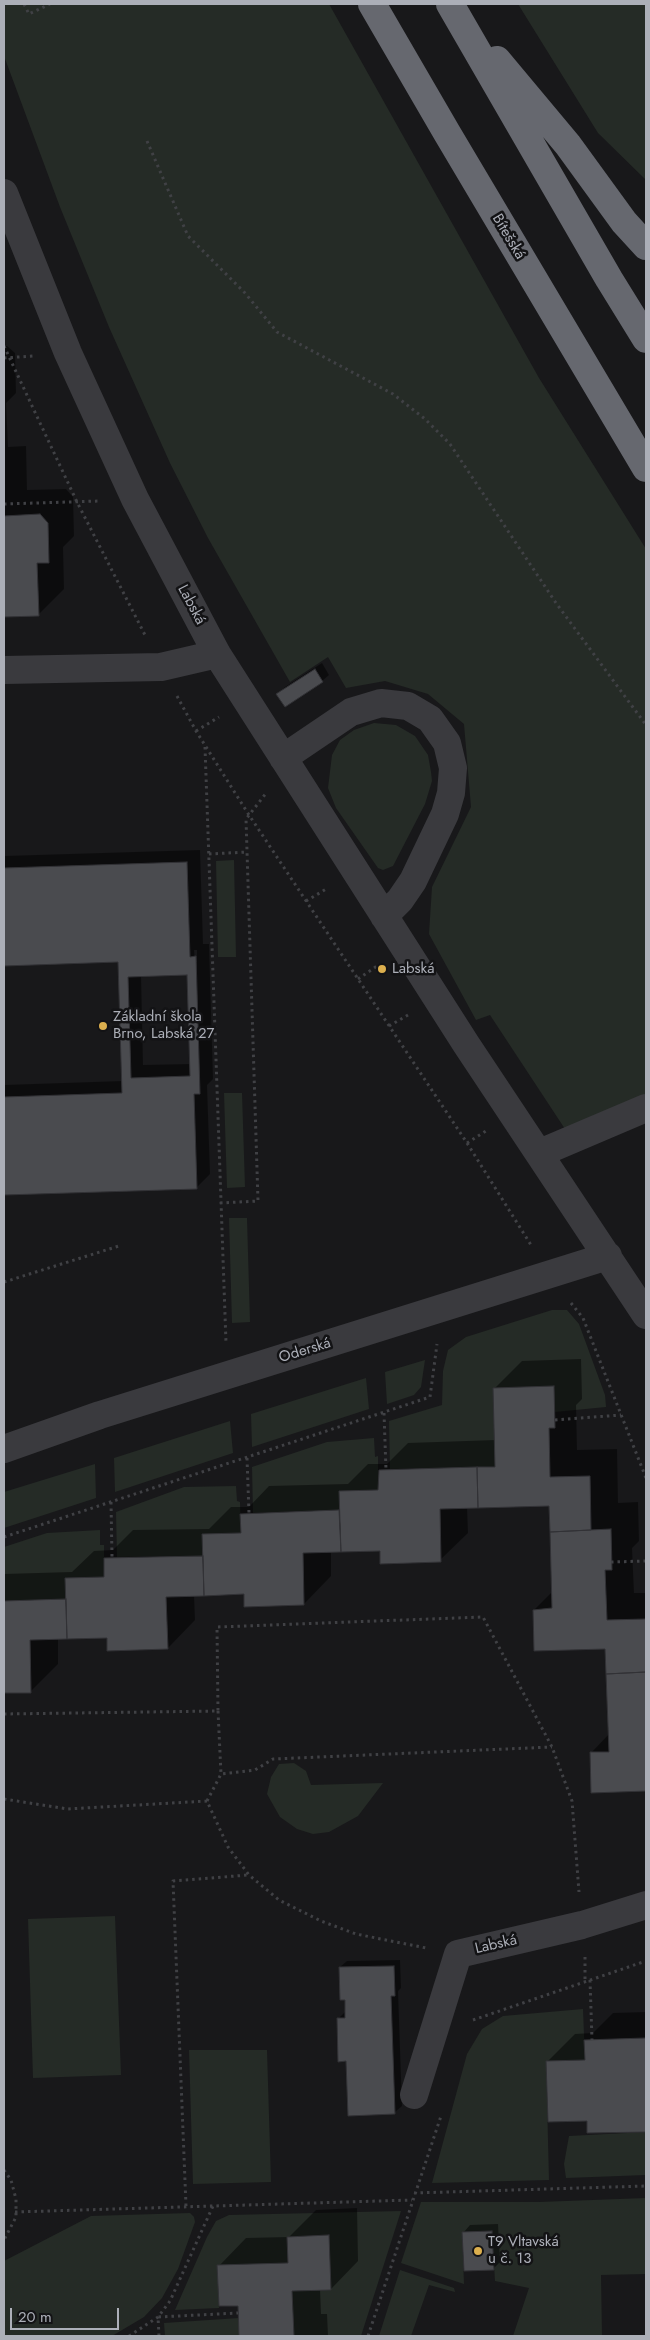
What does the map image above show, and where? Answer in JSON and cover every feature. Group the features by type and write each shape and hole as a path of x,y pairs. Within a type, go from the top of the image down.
{"highway":[{"name":"Bítešská","path":"372,4 446,133 646,468"},
{"path":"450,4 568,145 624,222 646,246"},
{"path":"450,4 609,279 646,339"}],"street":[{"name":"Labská","path":"4,193 68,353 135,500 217,654 466,1044 646,1315"},
{"path":"4,670 161,667 217,654"},
{"path":"283,758 351,712 380,703 408,706 430,719 447,743 453,768 451,792 446,814 413,881 384,916"},
{"path":"540,1153 646,1108"},
{"name":"Oderská","path":"4,1449 100,1415 608,1256"},
{"name":"Labská","path":"414,2095 458,1954 582,1925 646,1904"}],"path":[{"path":"24,4 29,14 50,4"},
{"path":"148,141 188,236 245,293 277,332 393,394 425,419 450,444 556,602 646,725"},
{"path":"4,346 77,502 161,667 196,731 249,815 467,1143 533,1249"},
{"path":"4,504 135,500"},
{"path":"196,731 221,715"},
{"path":"206,746 226,1344"},
{"path":"220,1203 258,1201 246,819 249,815"},
{"path":"209,854 247,852"},
{"path":"306,901 334,884"},
{"path":"358,979 384,962"},
{"path":"467,1143 489,1128"},
{"path":"4,1282 119,1246"},
{"path":"567,1297 583,1318 646,1478"},
{"path":"4,1537 430,1397 438,1338"},
{"path":"384,1413 386,1470"},
{"path":"555,1420 621,1415"},
{"path":"247,1458 249,1513"},
{"path":"111,1502 112,1557"},
{"path":"611,1562 646,1561"},
{"path":"207,1801 221,1774 218,1711 218,1627 483,1617 552,1747 572,1801 580,1897"},
{"path":"4,1714 218,1711"},
{"path":"221,1774 255,1770 273,1759 552,1747"},
{"path":"4,1799 68,1809 207,1801"},
{"path":"207,1801 228,1847 248,1875 279,1900 322,1921 356,1934 458,1954"},
{"path":"186,2206 172,1881 248,1875"},
{"path":"584,1950 592,2040"},
{"path":"470,2028 474,2019 646,1961"},
{"path":"368,2336 442,2110"},
{"path":"4,2170 11,2180 16,2198 12,2226 4,2240"},
{"path":"414,2193 646,2186"},
{"path":"15,2212 412,2200"},
{"path":"129,2336 158,2317 170,2301 213,2206"},
{"path":"158,2317 238,2313"},
{"path":"158,2317 159,2336"}],"shaded area":[{"path":"4,4 329,4 539,378 646,549 646,1096 565,1129 490,1015 476,1020 429,934 432,887 471,807 464,724 428,694 385,681 346,688 328,657 290,682 208,538 170,463 109,327 60,207 4,56"},
{"path":"518,4 646,4 646,180 598,133"},
{"path":"374,723 396,725 415,736 428,755 432,781 425,804 393,866 383,870 378,868 336,808 328,788 332,755 340,740 354,730"},
{"path":"234,860 236,957 218,957 216,861"},
{"path":"224,1093 242,1093 245,1187 227,1188"},
{"path":"229,1218 247,1218 250,1322 232,1323"},
{"path":"552,1310 567,1310 579,1324 605,1395 606,1407 555,1412 554,1386 493,1388 495,1467 390,1469 389,1421 442,1405 443,1371 448,1350 466,1337"},
{"path":"425,1360 421,1387 414,1395 387,1404 385,1372"},
{"path":"366,1378 369,1409 252,1447 251,1414"},
{"path":"230,1421 233,1453 115,1492 114,1458"},
{"path":"374,1438 375,1457 378,1456 378,1490 339,1491 339,1510 253,1513 252,1467 327,1442"},
{"path":"95,1464 96,1498 4,1528 4,1492"},
{"path":"236,1486 237,1501 240,1502 241,1533 202,1534 203,1556 117,1557 116,1512 184,1487"},
{"path":"100,1530 100,1545 104,1545 104,1577 65,1578 66,1599 4,1601 4,1547 47,1533"},
{"path":"294,1763 306,1771 311,1785 383,1783 358,1816 329,1832 313,1834 297,1829 280,1817 267,1794 271,1777 279,1764"},
{"path":"115,1916 121,2075 33,2078 28,1919"},
{"path":"583,2009 585,2060 546,2061 549,2180 432,2183 467,2054 482,2029 503,2016"},
{"path":"189,2050 267,2050 271,2182 193,2184"},
{"path":"646,2132 646,2175 566,2178 564,2164 569,2136"},
{"path":"646,2198 646,2274 601,2275 602,2336 513,2336 529,2288 495,2281 492,2231 462,2232 464,2284 401,2263 421,2202 539,2202"},
{"path":"401,2211 361,2336 294,2336 292,2291 331,2290 329,2235 287,2237 288,2263 218,2265 219,2308 175,2310 216,2221 229,2215"},
{"path":"190,2213 194,2217 195,2222 178,2269 162,2298 144,2317 112,2336 4,2336 4,2261 91,2216"},
{"path":"400,2270 454,2288 455,2292 429,2285 411,2336 379,2336"},
{"path":"239,2318 239,2336 165,2336 164,2323"}],"building":[{"path":"40,514 48,523 49,563 37,563 39,616 4,617 4,516"},
{"path":"315,669 323,682 285,707 276,694"},
{"path":"187,862 190,957 196,956 200,1094 194,1094 197,1189 4,1195 4,1097 122,1093 118,962 4,966 4,868","holes":["187,975 190,1076 131,1078 128,977"]},
{"path":"554,1386 555,1428 549,1428 550,1477 590,1476 591,1530 550,1532 549,1506 478,1508 477,1467 495,1467 493,1388"},
{"path":"477,1467 478,1508 440,1509 441,1562 380,1564 380,1551 341,1552 339,1491 378,1490 379,1470"},
{"path":"339,1510 341,1552 303,1553 304,1605 244,1607 244,1594 204,1596 202,1534 241,1533 240,1514"},
{"path":"611,1529 612,1570 605,1570 607,1620 646,1619 646,1672 606,1674 605,1649 534,1651 533,1610 552,1608 550,1532"},
{"path":"203,1556 204,1596 166,1597 168,1649 107,1651 107,1638 67,1639 65,1578 104,1577 104,1558"},
{"path":"66,1599 67,1639 30,1640 31,1693 4,1693 4,1601"},
{"path":"646,1672 646,1791 591,1793 590,1752 609,1752 606,1674"},
{"path":"394,1966 395,1996 391,1996 395,2114 348,2116 346,2061 338,2062 337,2018 345,2018 345,2000 340,2000 339,1967"},
{"path":"646,2038 646,2132 587,2133 587,2121 548,2122 546,2061 585,2060 584,2040"},
{"name":"T9 Vltavská u č. 13","path":"492,2231 494,2270 464,2271 462,2232"},
{"path":"329,2235 331,2290 292,2291 294,2336 239,2336 238,2306 219,2306 217,2265 288,2263 287,2237"}],"place":[{"name":"Labská","path":"382,969"},
{"name":"Základní škola Brno, Labská 27","path":"103,1026"},
{"name":"T9 Vltavská u č. 13","path":"478,2251"}]}
